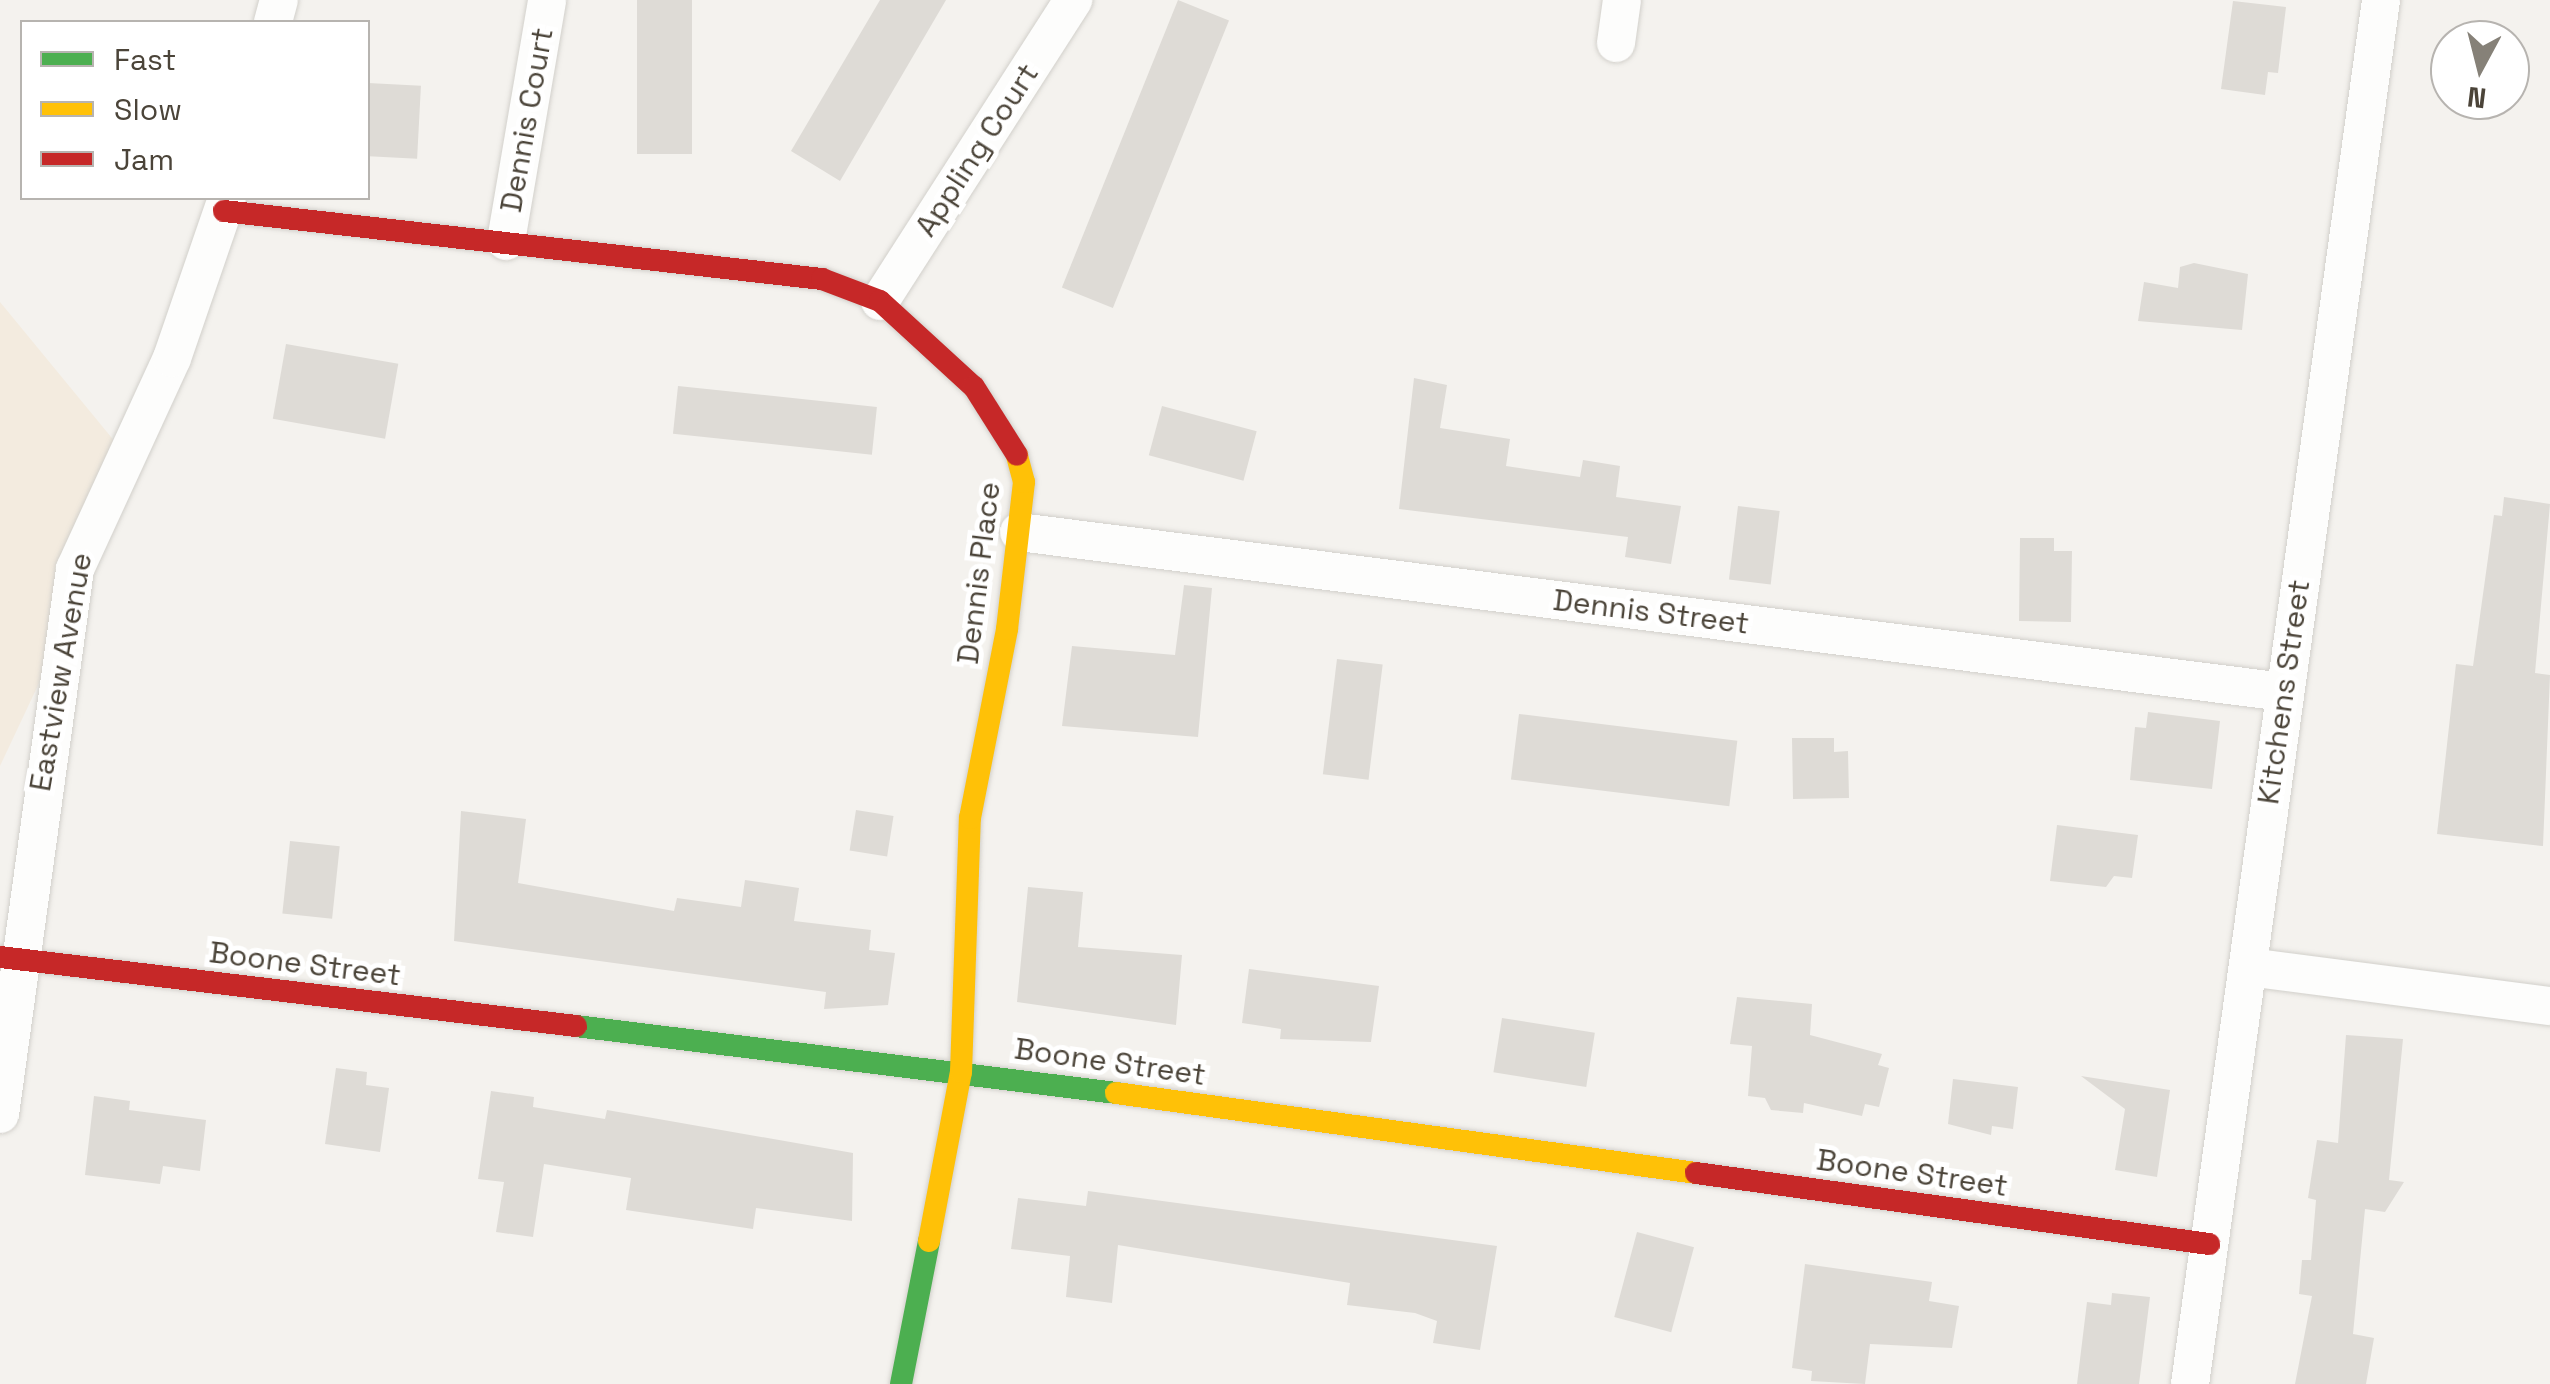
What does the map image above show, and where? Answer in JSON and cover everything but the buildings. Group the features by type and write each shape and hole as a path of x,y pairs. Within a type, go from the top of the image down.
{"street":[{"name":"Dennis Court","path":"506,240 547,0"},
{"name":"Appling Court","path":"880,301 1073,0"},
{"path":"1616,43 1622,0"},
{"name":"Kitchens Street","path":"2190,1384 2249,967 2282,692 2381,0"},
{"name":"Dennis Place","path":"226,204 822,279 880,301 974,387 1013,438 1024,482 970,818 961,1072 901,1384"},
{"name":"Eastview Avenue","path":"0,1114 10,959 75,569 172,358 226,204"},
{"name":"Dennis Street","path":"1019,532 2282,692"},
{"name":"Boone Street","path":"10,959 961,1072 2209,1244"},
{"path":"2249,967 2550,1006"}],"shaded area":[{"path":"0,302 139,471 0,766"}],"traffic: fast":[{"path":"576,1026 1116,1093"},
{"path":"901,1384 929,1241"}],"traffic: slow":[{"path":"929,1241 961,1072 970,818 1007,629 1024,482 1017,455"},
{"path":"1116,1093 1696,1173"}],"traffic: jam":[{"path":"224,211 822,279 880,301 974,387 1017,455"},
{"path":"0,957 576,1026"},
{"path":"1696,1173 2209,1244"}]}
